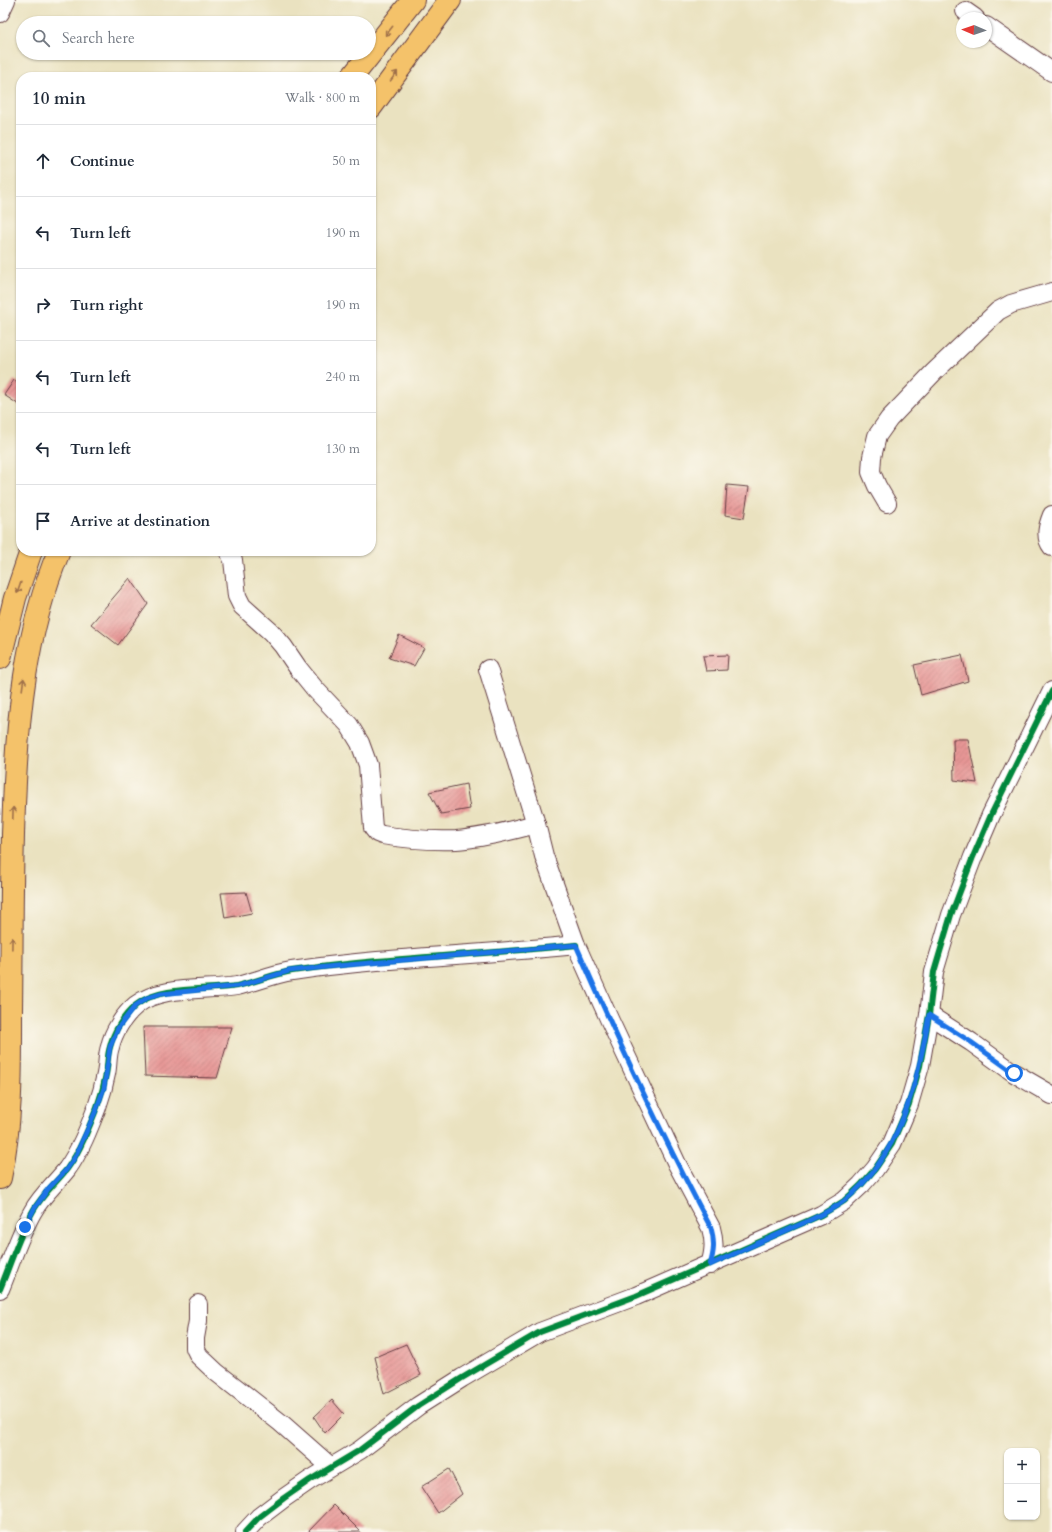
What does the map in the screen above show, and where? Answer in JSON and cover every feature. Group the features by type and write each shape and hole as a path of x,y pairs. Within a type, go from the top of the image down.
{"main road":[{"path":"376,47 413,0"},
{"path":"376,101 450,0"},
{"path":"356,72 365,60"},
{"path":"0,658 15,598 29,556"},
{"path":"0,1178 5,1156 9,1103 12,839 15,759 20,704 25,669 34,626 57,556"}],"street":[{"path":"0,13 6,0"},
{"path":"992,30 1052,72"},
{"path":"887,503 876,486 871,472 872,457 877,436 889,419 934,372 998,311 1011,304 1052,292"},
{"path":"1052,515 1048,524 1047,536 1052,547"},
{"path":"231,556 238,596 242,606 284,646 302,673 330,706 349,725 360,743 368,765 371,818 373,828 377,833 382,835 424,840 457,840 493,834 536,824"},
{"path":"488,669 536,824 544,856 576,945 677,1164 711,1228 714,1239 714,1248 710,1265"},
{"path":"245,1532 259,1518 284,1498 310,1480 360,1450 418,1406 540,1332 636,1296 710,1265 821,1215 844,1201 875,1169 892,1144 909,1104 920,1066 936,965 959,893 991,815 1052,691"},
{"path":"0,1289 25,1227 34,1209 48,1189 66,1170 75,1157 97,1108 104,1088 110,1047 118,1028 135,1006 147,998 161,994 238,986 289,971 576,945"},
{"path":"929,1015 971,1042 1014,1073 1052,1095"},
{"path":"198,1304 198,1321 194,1338 195,1348 199,1356 216,1372 281,1423 331,1467"}],"building":[{"path":"14,380 16,381 16,403 4,395"},
{"path":"727,485 749,487 744,518 725,515"},
{"path":"130,578 148,604 118,645 91,624"},
{"path":"399,635 424,648 414,666 389,658"},
{"path":"728,655 727,670 706,671 703,656"},
{"path":"962,655 968,681 921,695 914,665"},
{"path":"953,739 968,739 977,783 954,780"},
{"path":"466,784 470,809 441,814 429,792"},
{"path":"246,892 252,913 225,918 221,893"},
{"path":"143,1027 232,1027 217,1078 145,1076"},
{"path":"406,1344 421,1375 384,1394 375,1357"},
{"path":"332,1400 344,1414 325,1433 314,1417"},
{"path":"449,1469 462,1494 438,1513 421,1487"},
{"path":"334,1505 361,1532 308,1532"}],"cycle path":[{"path":"245,1532 259,1517 284,1498 310,1480 360,1450 418,1406 540,1332 636,1296 821,1215 844,1201 861,1185 875,1169 892,1144 909,1104 920,1066 929,1015 934,972 951,915 991,815 1052,691"},
{"path":"0,1289 19,1239 33,1211 45,1194 67,1169 84,1139 101,1095 107,1071 111,1041 116,1030 132,1009 146,999 158,994 184,990 237,986 285,972 327,966 576,945"}],"route":[{"path":"25,1227 34,1209 48,1189 66,1170 75,1157 97,1108 104,1088 110,1047 118,1028 126,1015 135,1006 147,998 161,994 238,986 289,971 576,945 677,1164 711,1228 714,1239 714,1248 710,1265 821,1215 844,1201 875,1169 892,1144 909,1104 920,1066 929,1015 971,1042 1014,1073"}]}
